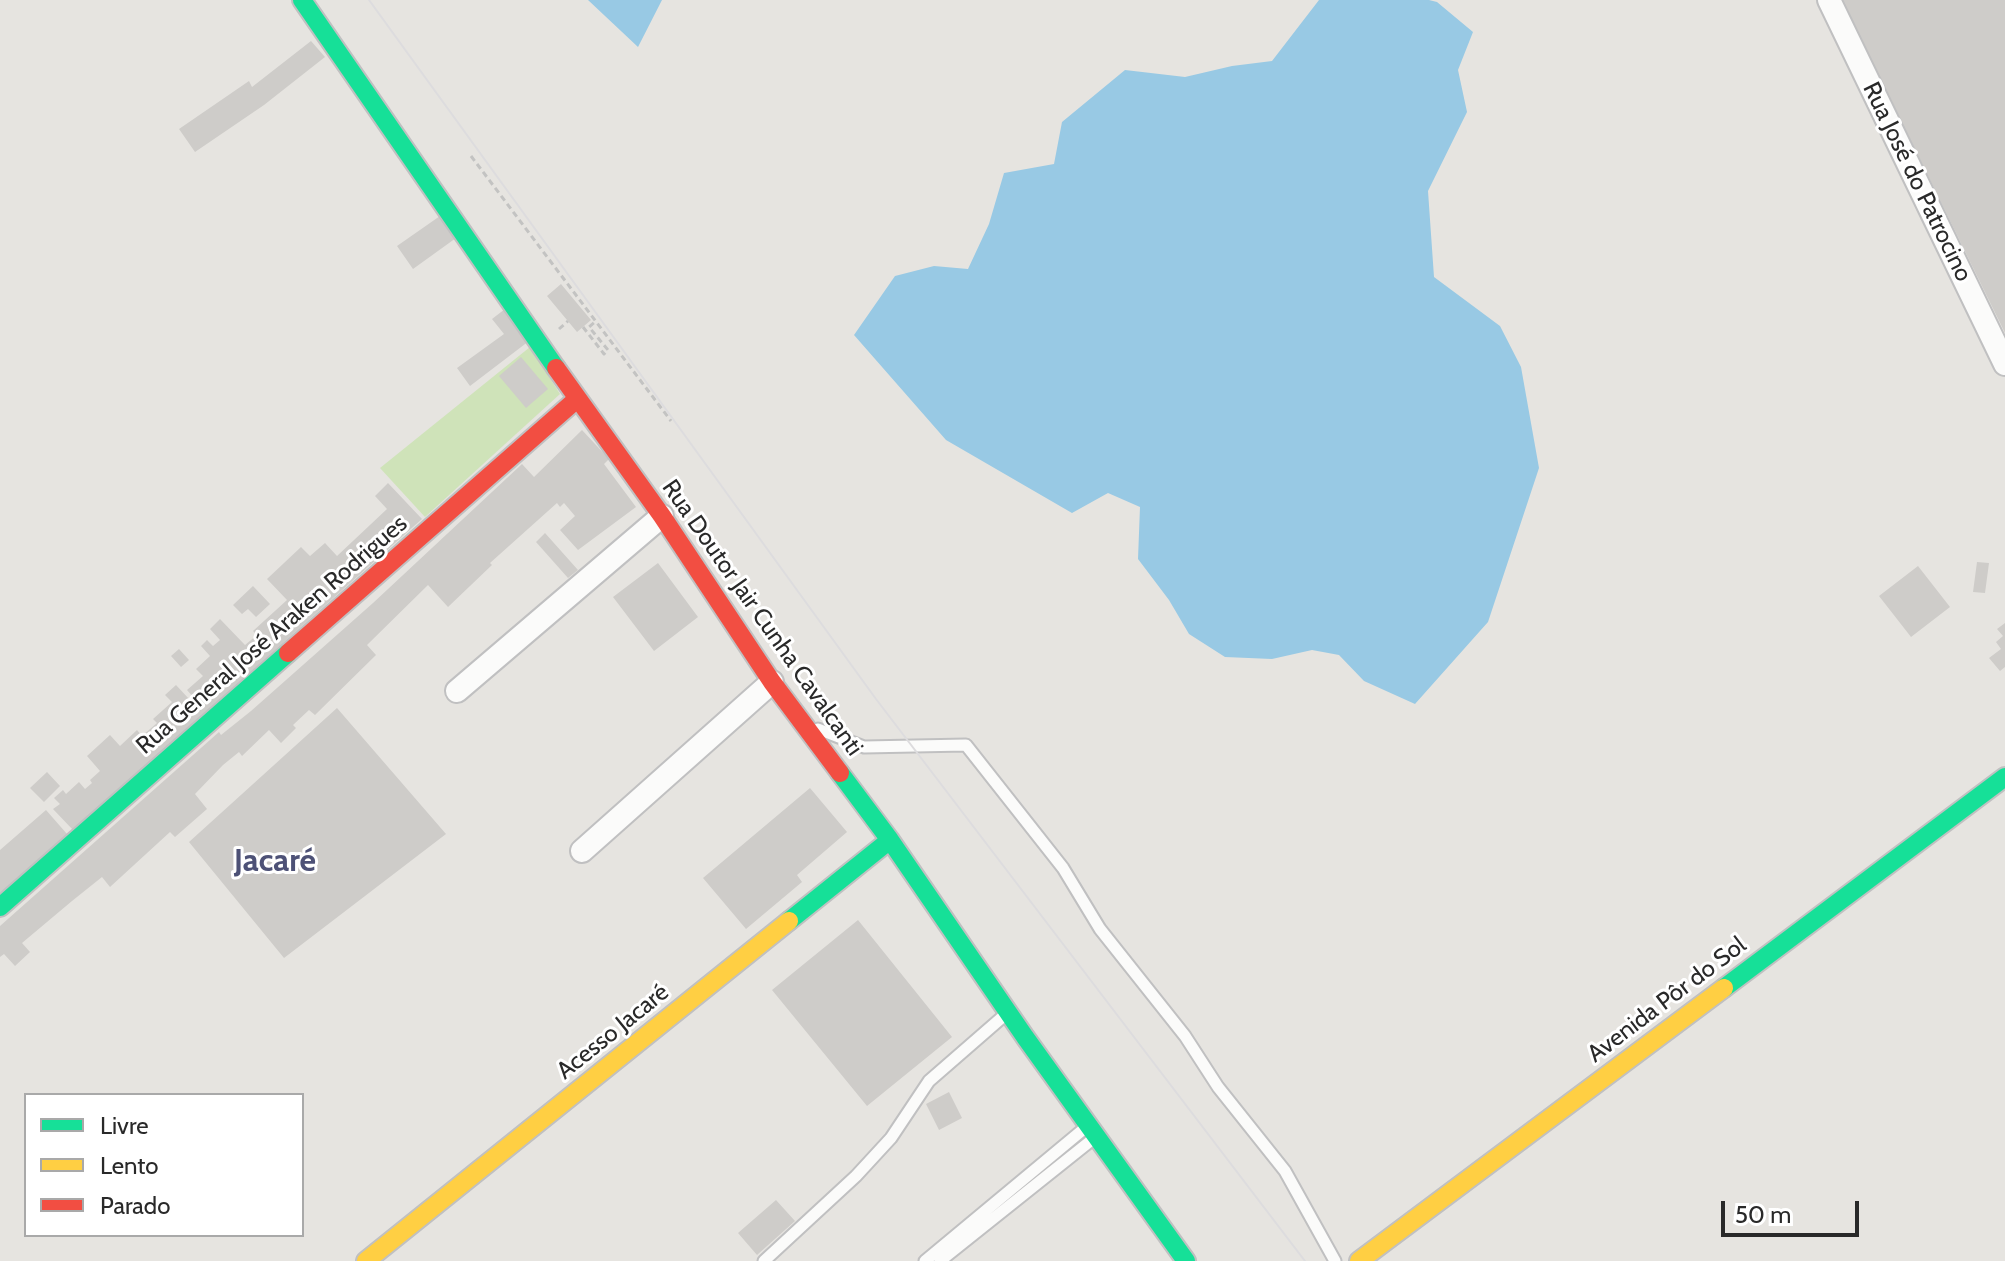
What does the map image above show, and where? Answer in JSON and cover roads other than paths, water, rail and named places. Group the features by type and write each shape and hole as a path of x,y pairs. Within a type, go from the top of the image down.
{"street":[{"name":"Rua Doutor Jair Cunha Cavalcanti","path":"302,0 577,399 662,516 772,682 890,840 1186,1261"},
{"name":"Rua José do Patrocino","path":"1829,0 2004,357"},
{"name":"Rua General José Araken Rodrigues","path":"0,907 577,399"},
{"path":"457,691 662,516"},
{"path":"582,851 772,682"},
{"name":"Avenida Pôr do Sol","path":"1359,1261 2005,777"},
{"name":"Acesso Jacaré","path":"366,1261 890,840"}],"lane":[{"path":"805,724 864,747 966,745 1063,868 1100,929 1185,1036 1218,1087 1285,1171 1335,1261"},
{"path":"764,1261 856,1176 891,1138 929,1081 1008,1012"},
{"path":"925,1261 1092,1130"},
{"path":"940,1261 1092,1130"}],"water":[{"path":"588,0 662,0 638,47"},
{"path":"1319,0 1429,0 1437,2 1473,32 1458,70 1467,112 1428,191 1434,277 1500,326 1521,367 1539,468 1488,622 1415,704 1364,681 1339,655 1312,650 1272,659 1225,657 1189,634 1169,600 1138,559 1140,507 1108,493 1072,513 946,440 854,335 895,276 934,266 968,269 989,224 1004,173 1054,164 1062,122 1125,70 1185,77 1272,61"}],"tram line":[{"path":"369,0 876,699 1305,1261"}],"district":[{"name":"Jacaré","path":"275,862"}]}
